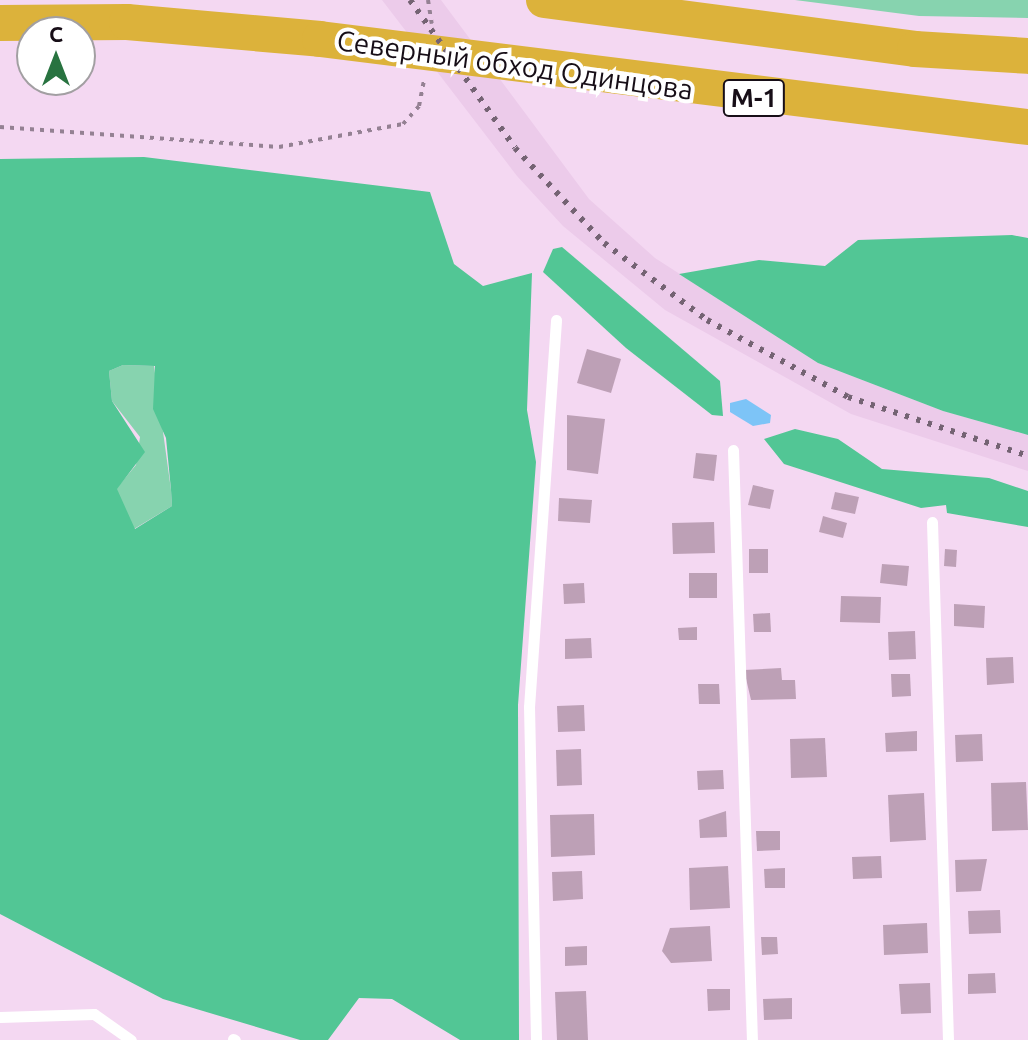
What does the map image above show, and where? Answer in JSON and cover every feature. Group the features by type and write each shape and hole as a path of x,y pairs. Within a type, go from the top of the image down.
{"highway":[{"path":"546,0 915,49 1028,56"},
{"name":"Северный обход Одинцова","path":"0,23 127,22 320,39 600,77 1028,127"}],"lane":[{"path":"536,1040 529,707 556,320"},
{"path":"733,450 752,1040"},
{"path":"932,522 948,1040"},
{"path":"0,1017 94,1014 131,1040"}],"path":[{"path":"428,0 433,30"},
{"path":"0,127 279,147 403,124 419,106 425,76"}],"shaded area":[{"path":"382,0 441,0 589,199 655,258 818,363 943,411 1028,435 1028,471 851,414 665,310 563,226 517,176"}],"green space":[{"path":"795,0 1028,0 1028,18 919,16"},
{"path":"144,157 430,192 454,264 483,286 532,273 527,410 536,462 518,705 519,1040 460,1040 392,999 359,998 328,1040 300,1040 163,999 0,914 0,159","holes":["123,365 155,366 153,409 166,438 172,506 135,529 117,489 145,452 112,401 109,371"]},
{"path":"1012,235 1028,238 1028,435 943,411 818,363 679,274 759,260 825,266 858,240"},
{"path":"562,247 720,381 723,416 712,415 626,348 543,272 553,249"},
{"path":"123,365 154,366 171,490 172,506 134,529 116,489 136,465 140,437 112,401 109,371"},
{"path":"795,429 838,439 882,469 989,478 1028,491 1028,527 947,513 946,505 921,508 784,464 764,439"}],"water":[{"path":"746,399 771,415 770,423 753,426 730,412 730,403"}],"building":[{"path":"587,349 621,359 611,393 577,383"},
{"path":"567,415 605,419 598,474 567,470"},
{"path":"696,453 717,455 714,481 693,478"},
{"path":"753,485 774,490 770,509 748,505"},
{"path":"835,492 859,497 855,514 831,509"},
{"path":"559,498 592,500 590,523 558,521"},
{"path":"823,516 847,523 843,538 819,532"},
{"path":"714,522 715,553 673,554 672,523"},
{"path":"749,549 768,549 768,573 749,573"},
{"path":"945,549 957,550 956,567 944,566"},
{"path":"882,564 909,566 907,586 880,583"},
{"path":"689,573 717,573 717,598 689,598"},
{"path":"584,583 585,603 564,604 563,584"},
{"path":"841,596 881,597 880,623 840,622"},
{"path":"954,604 985,606 984,628 954,626"},
{"path":"770,613 771,632 754,632 753,614"},
{"path":"697,627 697,640 679,640 678,628"},
{"path":"915,631 916,659 889,660 888,632"},
{"path":"591,638 592,658 565,659 565,639"},
{"path":"1013,657 1014,683 987,685 986,658"},
{"path":"781,668 782,680 795,680 796,699 751,700 744,670"},
{"path":"891,674 910,674 911,696 892,697"},
{"path":"698,684 719,684 720,704 699,704"},
{"path":"584,705 585,731 558,732 557,706"},
{"path":"917,731 917,751 886,752 885,733"},
{"path":"982,734 983,761 956,762 955,735"},
{"path":"825,738 827,777 791,778 790,739"},
{"path":"581,749 582,785 557,786 556,750"},
{"path":"723,770 724,789 698,790 697,771"},
{"path":"1026,782 1028,830 992,831 991,783"},
{"path":"924,793 926,840 890,842 888,795"},
{"path":"726,811 727,837 700,838 699,820"},
{"path":"594,814 595,855 551,857 550,815"},
{"path":"756,831 780,831 780,850 757,851"},
{"path":"881,856 882,878 853,879 852,857"},
{"path":"987,859 981,891 956,892 955,860"},
{"path":"728,866 730,908 690,910 689,868"},
{"path":"785,868 785,888 765,888 764,869"},
{"path":"582,871 583,899 553,901 552,872"},
{"path":"1000,910 1001,933 969,934 968,911"},
{"path":"927,923 928,953 884,955 883,925"},
{"path":"710,926 712,961 671,963 662,951 670,928"},
{"path":"761,937 777,937 778,954 762,955"},
{"path":"587,946 587,965 565,966 565,947"},
{"path":"995,973 996,993 968,994 968,974"},
{"path":"930,983 931,1013 901,1014 899,984"},
{"path":"707,989 730,989 730,1010 708,1011"},
{"path":"586,991 588,1040 557,1040 555,992"},
{"path":"792,998 792,1019 764,1020 763,999"}],"railway":[{"path":"410,0 515,148 604,243 707,320 848,397 1028,456"}]}
